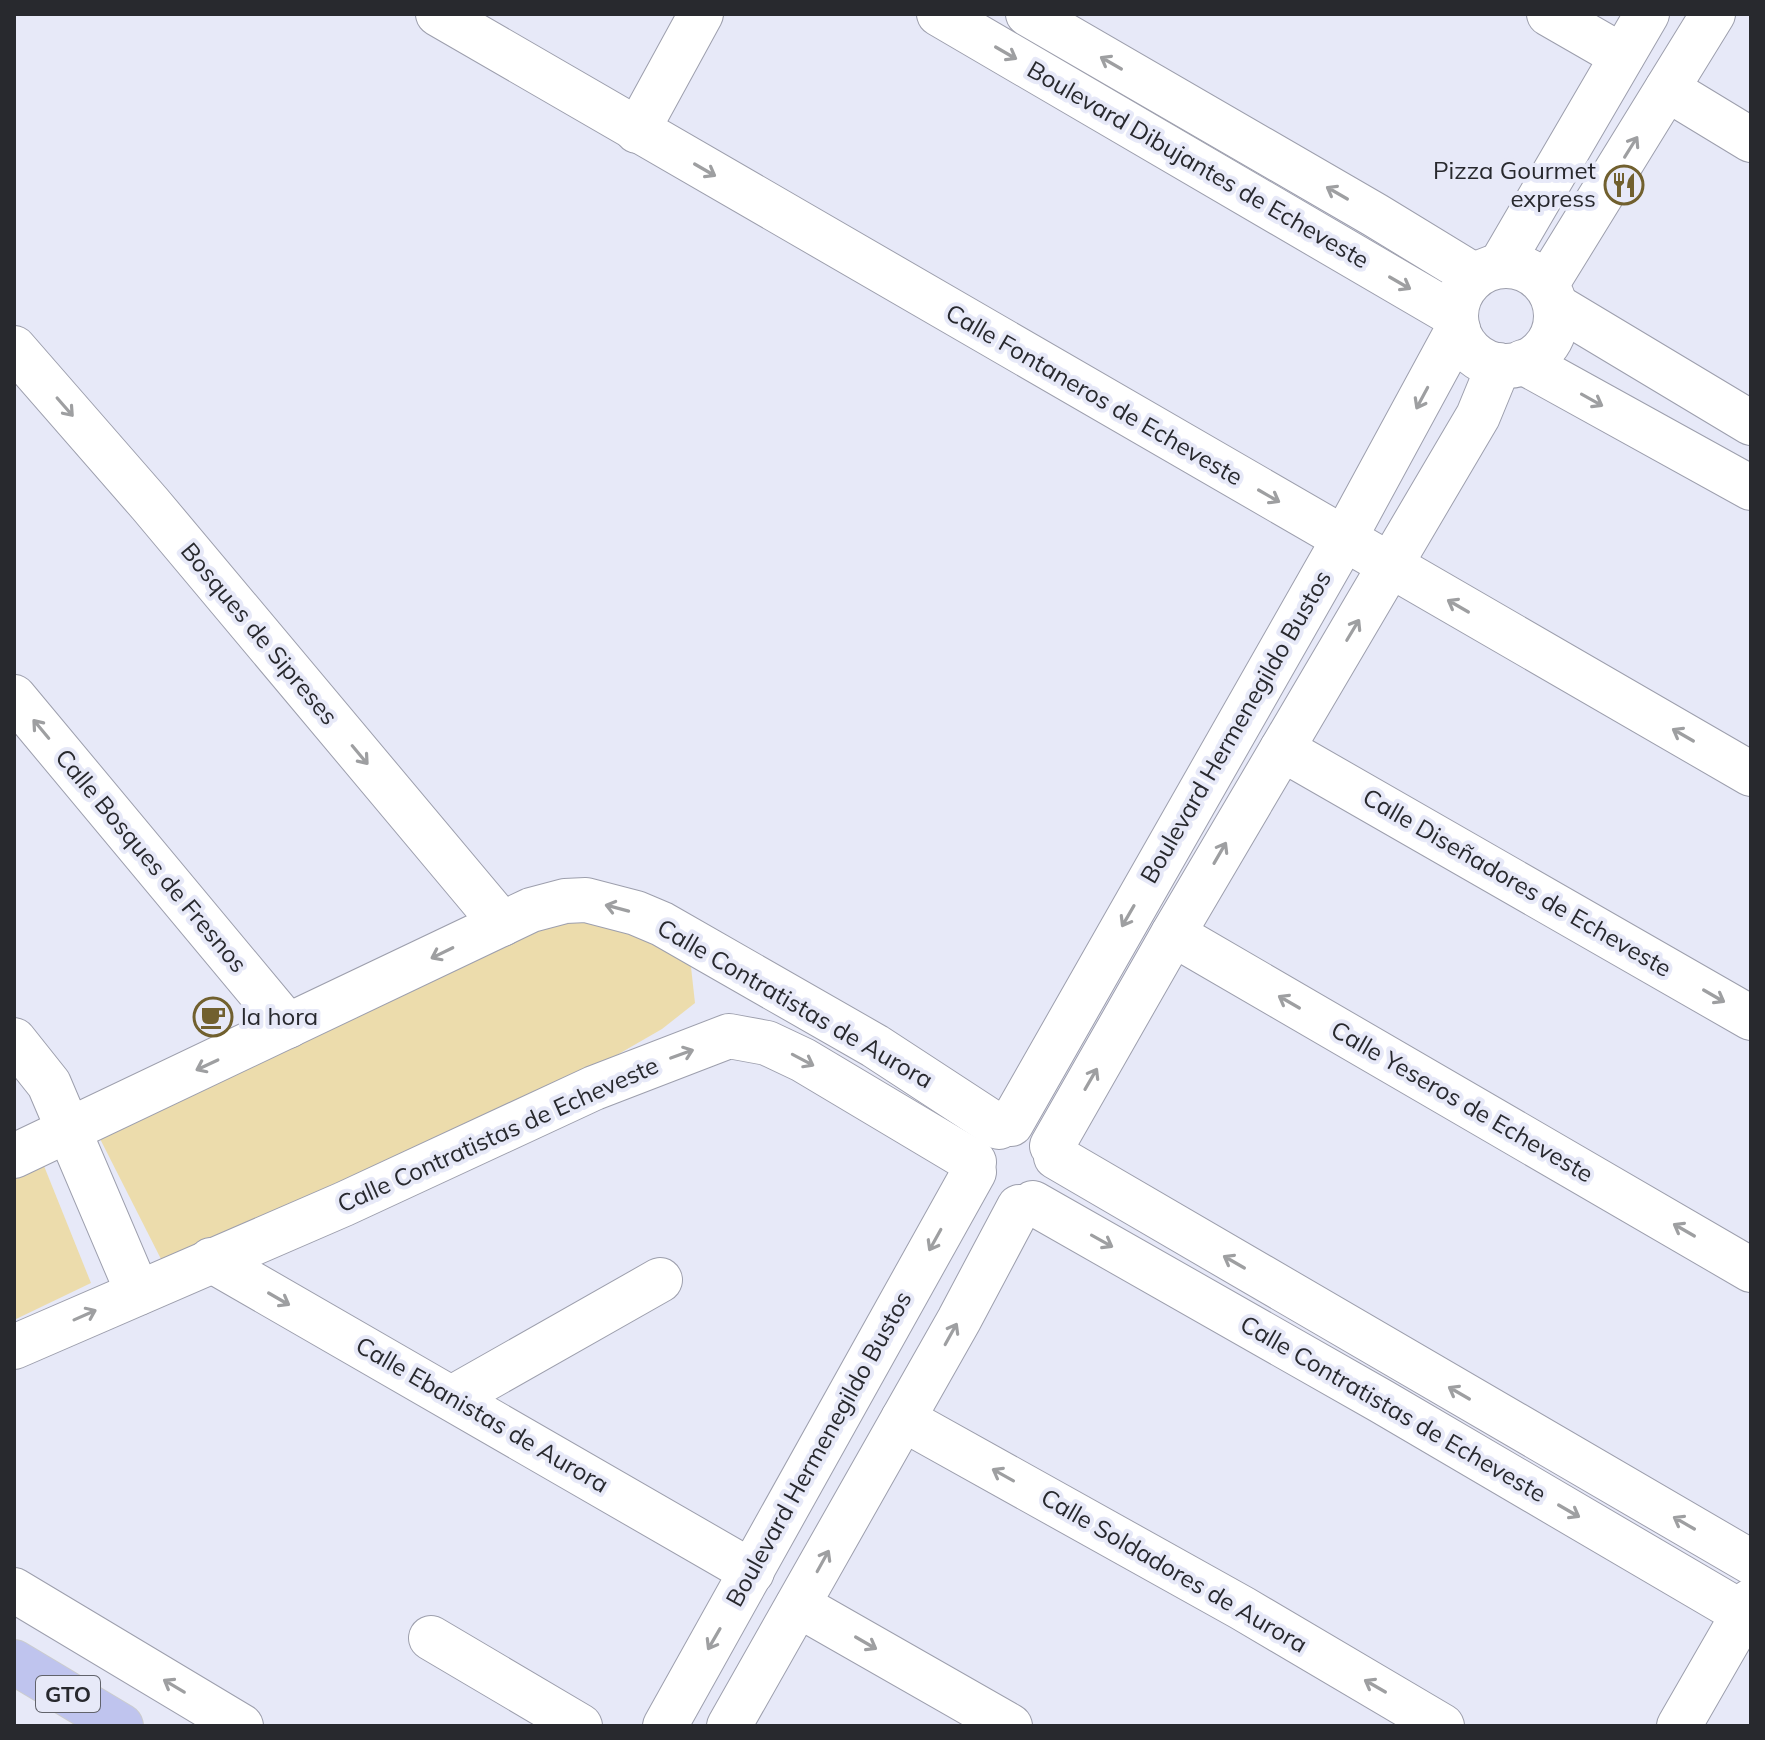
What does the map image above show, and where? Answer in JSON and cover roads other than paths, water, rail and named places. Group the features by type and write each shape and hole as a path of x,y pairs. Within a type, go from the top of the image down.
{"main road":[{"name":"GTO","path":"14,1662 121,1726"}],"street":[{"name":"Calle Fontaneros de Echeveste","path":"438,14 1751,774"},
{"path":"637,131 701,14"},
{"name":"Boulevard Dibujantes de Echeveste","path":"939,14 1457,322"},
{"name":"Boulevard Dibujantes de Echeveste","path":"1028,14 1375,215 1488,271"},
{"path":"1549,14 1622,56"},
{"path":"1647,14 1488,271 1465,287 1458,301 1457,322 1464,342 1473,353 1511,364 1751,488"},
{"path":"1511,364 1536,356 1553,334 1551,296 1667,89 1713,14"},
{"path":"1667,89 1751,140"},
{"path":"1488,271 1517,267 1533,274 1551,296 1751,423"},
{"name":"Boulevard Hermenegildo Bustos","path":"1005,1126 1344,539 1457,322"},
{"name":"Bosques de Sipreses","path":"14,348 150,504 502,924"},
{"name":"Boulevard Hermenegildo Bustos","path":"1054,1152 1173,934 1511,364"},
{"name":"Calle Bosques de Fresnos","path":"14,697 288,1026"},
{"name":"Calle Diseñadores de Echeveste","path":"1282,749 1751,1018"},
{"name":"Calle Contratistas de Aurora","path":"14,1156 531,910 565,901 586,900 636,913 662,924 875,1046 1005,1126"},
{"name":"Calle Yeseros de Echeveste","path":"1173,934 1751,1270"},
{"path":"751,974 729,1036 767,1043 803,1060 974,1167"},
{"name":"Calle Contratistas de Echeveste","path":"14,1347 344,1204 594,1088 729,1036"},
{"path":"14,1040 49,1084 138,1293"},
{"path":"1023,1125 1035,1129 1045,1136 1054,1152 1057,1171 1053,1184 1045,1195 1026,1205 1003,1205 989,1198 980,1186 974,1167 977,1148 986,1135 1005,1126 1023,1125"},
{"name":"Calle Contratistas de Echeveste","path":"1054,1152 1751,1562"},
{"name":"Boulevard Hermenegildo Bustos","path":"665,1726 974,1167"},
{"path":"729,1726 1026,1205"},
{"name":"Calle Contratistas de Echeveste","path":"1026,1205 1381,1401 1749,1611"},
{"name":"Calle Ebanistas de Aurora","path":"211,1260 752,1572"},
{"path":"452,1398 660,1280"},
{"name":"Calle Soldadores de Aurora","path":"903,1419 1242,1608 1442,1726"},
{"path":"14,1590 241,1726"},
{"path":"798,1605 1010,1726"},
{"path":"1679,1726 1749,1611"},
{"path":"431,1638 580,1726"}],"place":[{"name":"Pizza Gourmet express","path":"1624,185"},
{"name":"la hora","path":"213,1017"}]}
